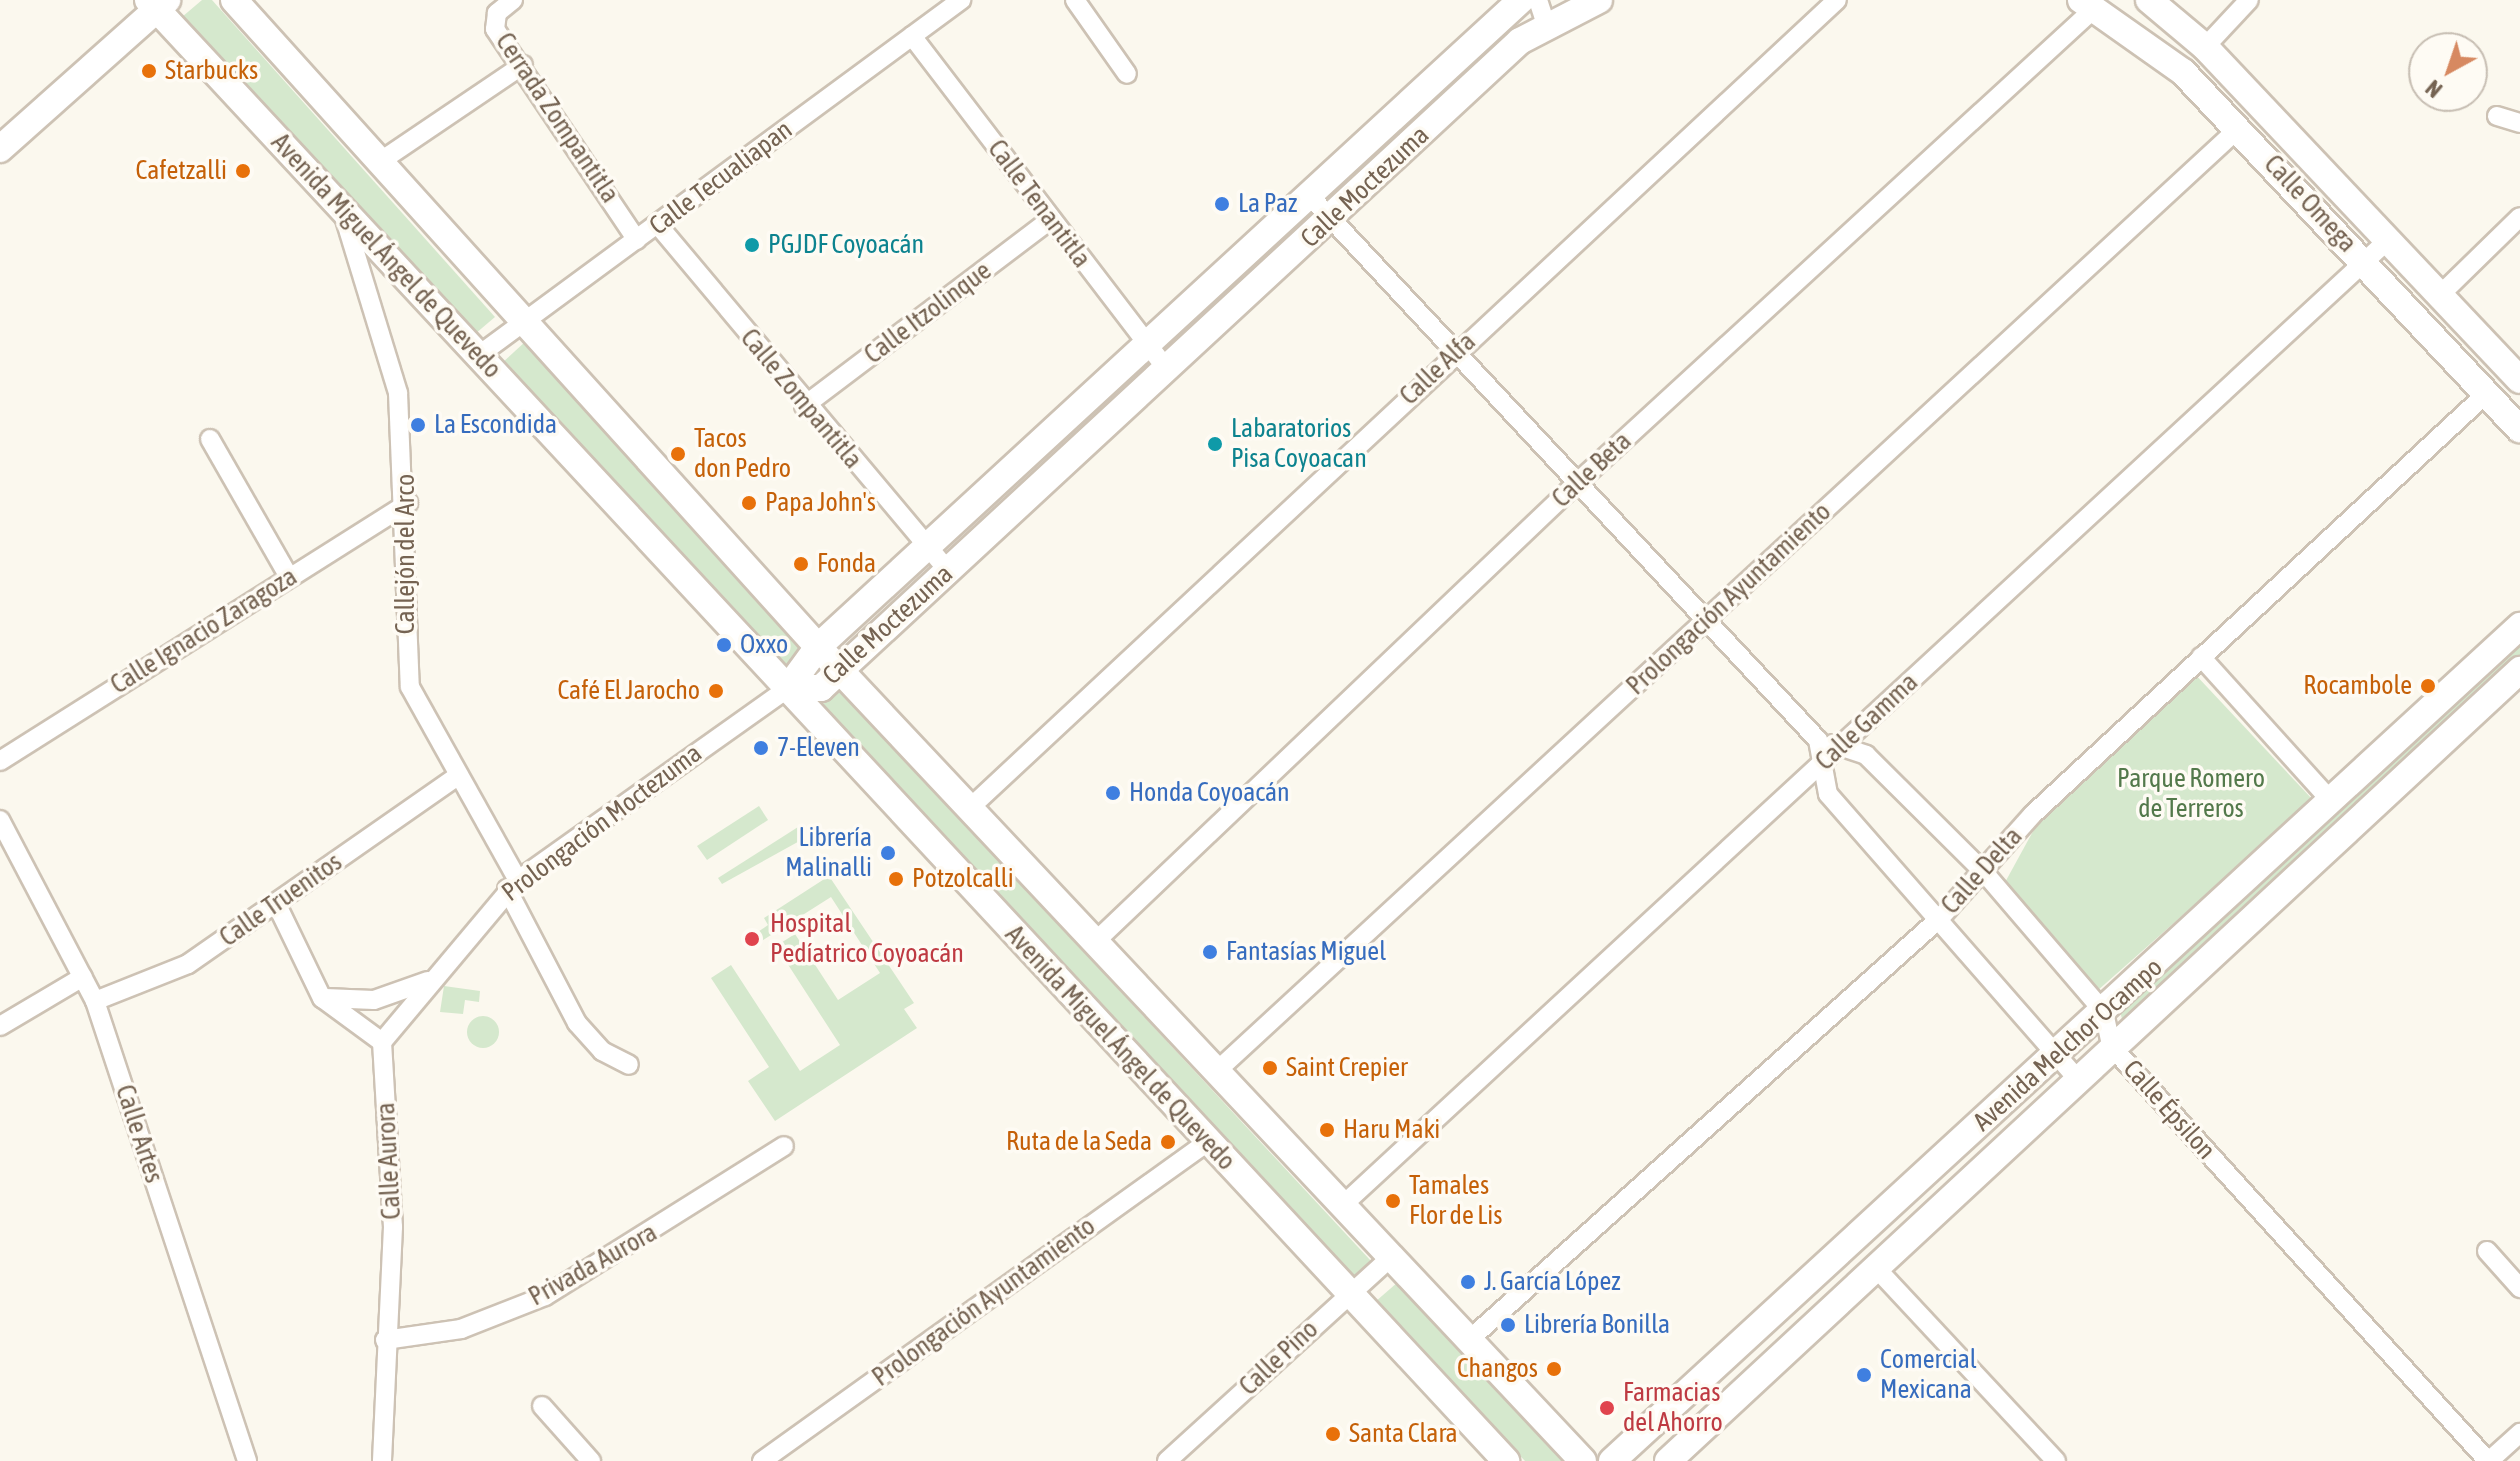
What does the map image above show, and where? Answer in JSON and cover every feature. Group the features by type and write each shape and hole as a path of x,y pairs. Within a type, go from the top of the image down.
{"street":[{"path":"234,0 378,163 524,317 818,647 972,806 1583,1461"},
{"name":"Cerrada Zompantitla","path":"513,0 493,20 637,240"},
{"name":"Calle Tecualiapan","path":"479,355 524,317 658,225 961,0"},
{"path":"1075,0 1127,74"},
{"path":"1542,12 1599,0"},
{"name":"Calle Alfa","path":"972,806 1837,0"},
{"name":"Calle Omega","path":"2149,0 2205,47 2520,380"},
{"path":"2205,47 2249,0"},
{"path":"0,149 157,3"},
{"name":"Avenida Miguel Ángel de Quevedo","path":"157,3 342,209 1206,1143 1506,1461"},
{"path":"1512,3 1520,41"},
{"name":"Calle Moctezuma","path":"788,688 818,647 1309,195 1512,3"},
{"name":"Calle Omega","path":"2089,3 2183,72 2520,429"},
{"name":"Calle Beta","path":"1096,941 1577,483 2089,3"},
{"name":"Calle Moctezuma","path":"788,688 821,688 841,671 1332,218 1520,41 1542,12"},
{"name":"Calle Tenantitla","path":"912,36 1168,371"},
{"path":"378,163 523,65"},
{"path":"2497,116 2520,123"},
{"name":"Prolongación Ayuntamiento","path":"1218,1070 2239,128"},
{"path":"1309,195 1818,740 1828,794 1940,918 2077,1078"},
{"name":"Callejón del Arco","path":"342,209 391,358 408,503 407,670 455,778 512,884 577,1023 602,1051 629,1065"},
{"path":"2441,294 2520,217"},
{"name":"Calle Itzolinque","path":"804,406 1051,219"},
{"name":"Calle Zompantitla","path":"658,225 804,406 948,570"},
{"name":"Calle Gamma","path":"1344,1204 2389,239"},
{"name":"Calle Delta","path":"1469,1340 1940,918 1983,871 2201,657 2487,393"},
{"path":"210,439 289,577"},
{"name":"Calle Ignacio Zaragoza","path":"0,761 408,503"},
{"name":"Avenida Melchor Ocampo","path":"1612,1461 2104,1012 2520,626"},
{"path":"2201,657 2332,802"},
{"name":"Avenida Melchor Ocampo","path":"1668,1461 2111,1046 2520,670"},
{"name":"Prolongación Moctezuma","path":"382,1042 512,884 788,688"},
{"name":"Calle Épsilon","path":"1818,740 1866,755 1983,871 2104,1012 2111,1046 2488,1461"},
{"name":"Calle Truenitos","path":"95,1001 188,964 455,778"},
{"name":"Calle Artes","path":"0,820 95,1001 247,1461"},
{"path":"276,903 322,998 382,1042"},
{"path":"0,1026 83,977"},
{"path":"322,998 374,1000 434,978"},
{"name":"Calle Aurora","path":"382,1042 393,1227 385,1340 382,1461"},
{"name":"Prolongación Ayuntamiento","path":"762,1461 1206,1143"},
{"name":"Privada Aurora","path":"385,1340 461,1329 545,1296 784,1146"},
{"path":"2487,1251 2520,1288"},
{"name":"Calle Pino","path":"1167,1461 1392,1256"},
{"path":"1876,1268 2056,1461"},
{"path":"542,1406 591,1461"},
{"path":"2488,1461 2520,1433"}],"green space":[{"path":"202,0 212,0 495,317 475,334 182,17"},
{"path":"526,341 802,648 786,666 502,363"},
{"path":"2520,640 2520,659 2123,1024 2120,1010"},
{"name":"Parque Romero de Terreros","path":"2193,672 2313,800 2097,991 2003,886 2042,815"},
{"path":"838,687 1371,1261 1354,1277 821,706"},
{"path":"759,806 768,820 707,860 697,846"},
{"path":"798,827 805,838 722,884 718,878"},
{"path":"829,876 914,1003 904,1009 917,1028 775,1121 748,1081 769,1067 711,978 731,965 800,1071 840,1045 776,946 795,934 838,1000 880,973 831,897 760,942 755,934 768,925 764,918"},
{"path":"444,986 480,991 479,1002 465,1000 463,1014 440,1012"},
{"path":"483,1016 494,1021 499,1032 494,1043 483,1048 472,1043 467,1032 472,1021"},
{"path":"1398,1282 1564,1461 1525,1461 1375,1302"}],"place":[{"name":"Starbucks","path":"149,71"},
{"name":"Cafetzalli","path":"243,171"},
{"name":"La Paz","path":"1222,204"},
{"name":"PGJDF Coyoacán","path":"752,245"},
{"name":"La Escondida","path":"418,425"},
{"name":"Labaratorios Pisa Coyoacan","path":"1215,444"},
{"name":"Tacos don Pedro","path":"678,454"},
{"name":"Papa John's","path":"749,503"},
{"name":"Fonda","path":"801,564"},
{"name":"Oxxo","path":"724,645"},
{"name":"Rocambole","path":"2428,686"},
{"name":"Café El Jarocho","path":"716,691"},
{"name":"7-Eleven","path":"761,748"},
{"name":"Honda Coyoacán","path":"1113,793"},
{"name":"Librería Malinalli","path":"888,853"},
{"name":"Potzolcalli","path":"896,879"},
{"name":"Hospital Pedíatrico Coyoacán","path":"752,939"},
{"name":"Fantasías Miguel","path":"1210,952"},
{"name":"Saint Crepier","path":"1270,1068"},
{"name":"Haru Maki","path":"1327,1130"},
{"name":"Ruta de la Seda","path":"1168,1142"},
{"name":"Tamales Flor de Lis","path":"1393,1201"},
{"name":"J. García López","path":"1468,1282"},
{"name":"Librería Bonilla","path":"1508,1325"},
{"name":"Changos","path":"1554,1369"},
{"name":"Comercial Mexicana","path":"1864,1375"},
{"name":"Farmacias del Ahorro","path":"1607,1408"},
{"name":"Santa Clara","path":"1333,1434"}]}
